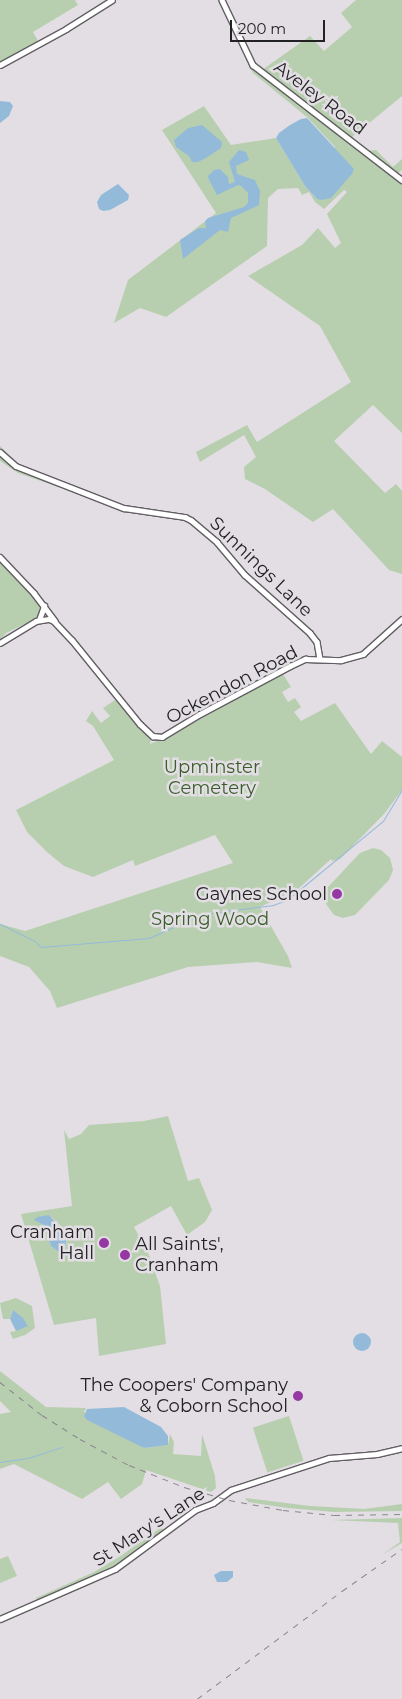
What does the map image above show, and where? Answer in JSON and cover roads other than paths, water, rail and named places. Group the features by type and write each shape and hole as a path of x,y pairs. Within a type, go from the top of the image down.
{"main road":[{"path":"0,65 66,29 112,0"},
{"name":"Aveley Road","path":"222,0 253,65 402,180"},
{"name":"Sunnings Lane","path":"0,452 16,466 124,508 185,517 191,520 218,542 245,575 310,634 317,642 320,659"},
{"path":"0,557 58,624"},
{"path":"39,620 44,606"},
{"path":"0,643 39,620 48,619 58,624"},
{"name":"Ockendon Road","path":"58,624 140,724 157,737 167,735 200,714 305,659 341,660 363,654 402,619"},
{"name":"St Mary's Lane","path":"0,1619 115,1569 186,1515 203,1505 212,1503 231,1490 329,1458 374,1454 402,1448"}],"water":[{"path":"0,101 10,102 13,106 9,116 0,123"},
{"path":"307,118 354,169 352,174 331,198 317,199 305,186 276,138 279,133 290,125"},
{"path":"202,125 222,142 221,148 198,162 192,162 189,156 176,147 174,140 188,128"},
{"path":"239,150 246,152 249,160 236,166 237,174 255,180 260,191 259,205 231,218 228,232 220,230 183,259 180,240 199,228 206,228 205,221 208,218 244,207 248,203 248,193 238,185 217,195 208,176 214,170 220,169 228,177 229,184 235,182 229,162"},
{"path":"118,184 129,195 128,200 110,210 103,211 99,209 97,202 101,195"},
{"path":"49,1215 67,1235 65,1250 76,1256 81,1254 82,1257 64,1256 51,1246 44,1225 34,1220 37,1217"},
{"path":"13,1310 23,1318 28,1326 16,1331 10,1319"},
{"path":"362,1333 368,1336 371,1342 368,1348 362,1351 356,1348 353,1342 356,1336"},
{"path":"124,1407 161,1427 168,1436 168,1445 144,1448 87,1420 84,1416 87,1409"},
{"path":"221,1571 233,1571 233,1577 227,1582 217,1582 214,1575"}],"waterway":[{"path":"0,924 35,941 41,947 149,938 203,914 273,905 287,900 383,821 402,789"},
{"path":"0,1462 28,1458 62,1447"}],"railway":[{"path":"0,1382 42,1415 80,1439 129,1465 184,1487 229,1500 283,1510 334,1515 402,1514"},
{"path":"197,1699 342,1591 402,1549"}],"place":[{"name":"Gaynes School","path":"337,894"},
{"name":"Cranham Hall","path":"104,1243"},
{"name":"All Saints', Cranham","path":"125,1255"},
{"name":"The Coopers' Company & Coborn School","path":"298,1396"}],"park label":[{"name":"Upminster Cemetery","path":"212,778"},
{"name":"Spring Wood","path":"210,919"}]}
